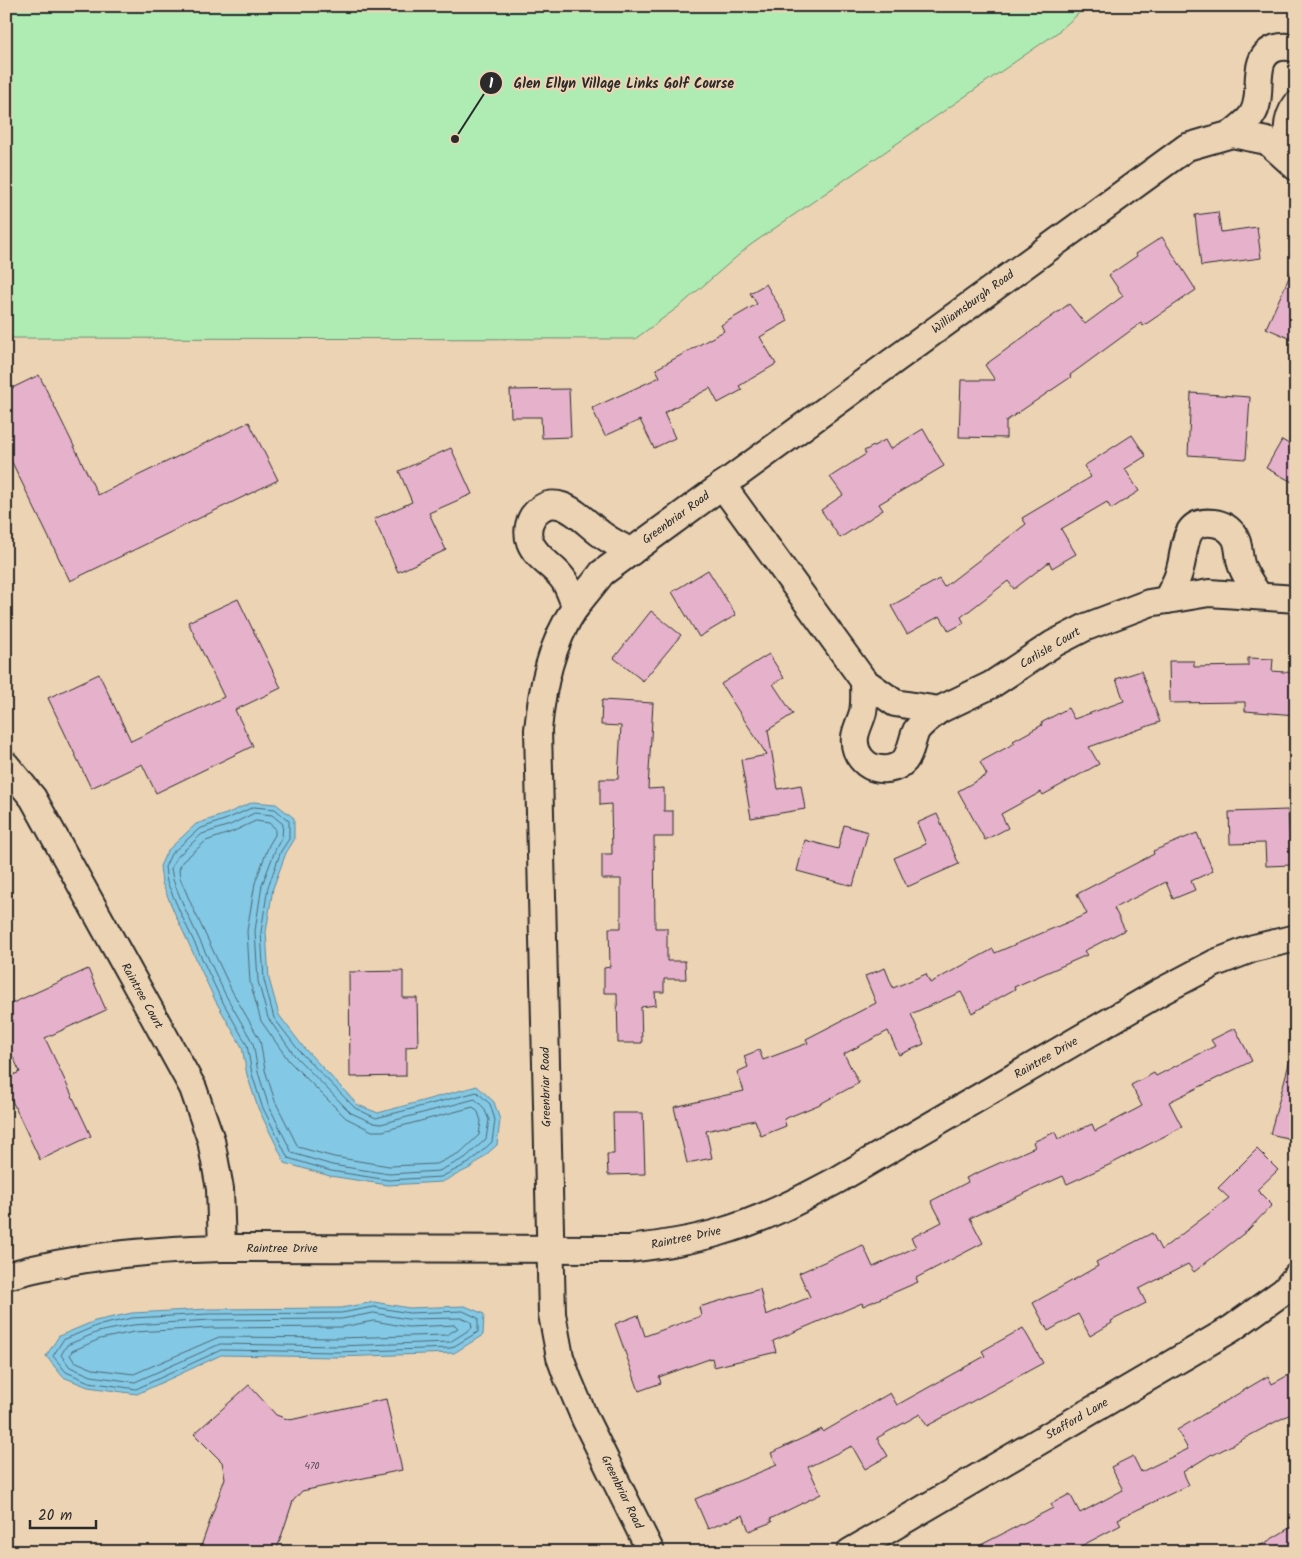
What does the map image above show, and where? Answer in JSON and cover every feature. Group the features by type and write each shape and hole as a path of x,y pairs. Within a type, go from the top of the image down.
{"street":[{"name":"Williamsburgh Road","path":"1232,134 1253,115 1258,95 1259,69 1267,54 1283,46 1296,49"},
{"name":"Williamsburgh Road","path":"1293,164 1286,130 1292,110 1296,105"},
{"name":"Williamsburgh Road","path":"722,485 1187,146 1232,134 1267,141 1293,164"},
{"name":"Greenbriar Road","path":"652,1552 585,1418 560,1357 552,1314 538,730 540,699 548,667 558,641 576,608 602,573 722,485"},
{"path":"722,485 864,681 895,703 939,710"},
{"name":"Greenbriar Road","path":"576,608 564,580 530,544 529,526 532,518 538,511 546,506 564,506 572,510 602,535 631,552"},
{"path":"1166,600 1180,570 1184,542 1188,534 1195,527 1203,523 1212,522 1220,524 1234,535 1242,566 1259,596"},
{"name":"Carlisle Court","path":"864,681 863,710 855,736 855,745 863,762 880,770 890,769 906,759 917,730 939,710 991,685 1053,644 1086,627 1149,603 1209,593 1296,599"},
{"name":"Raintree Court","path":"6,764 33,798 193,1088 211,1140 220,1189 222,1248"},
{"name":"Raintree Drive","path":"6,1276 54,1264 155,1250 222,1248 629,1249 674,1243 719,1232 793,1204 1143,1002 1215,963 1254,948 1296,938"},
{"name":"Stafford Lane","path":"850,1552 1232,1328 1284,1291 1296,1277"}],"green space":[{"path":"6,6 1087,6 1058,32 749,246 681,305 635,339 6,338"}],"water":[{"path":"253,802 276,804 294,818 294,840 286,853 273,888 266,932 269,979 279,1015 304,1048 358,1105 378,1113 477,1086 494,1102 500,1120 497,1145 472,1167 442,1182 388,1185 330,1176 285,1163 258,1108 247,1075 242,1047 215,1000 175,914 162,883 160,866 167,851 196,824"},
{"path":"374,1302 409,1308 465,1306 484,1314 483,1335 454,1353 337,1357 221,1355 137,1394 88,1387 63,1377 46,1356 59,1336 95,1321 132,1313 209,1309 341,1308"}],"building":[{"path":"1218,212 1221,232 1257,227 1261,258 1201,266 1195,215"},
{"path":"1162,237 1196,290 1143,326 1141,323 1070,375 1071,377 1006,421 1006,438 959,437 961,380 995,380 985,365 1069,304 1085,324 1123,296 1109,275"},
{"path":"1296,262 1296,341 1266,328"},
{"path":"766,284 788,321 760,337 776,364 739,386 742,390 718,403 710,388 664,413 675,438 654,448 640,420 605,436 592,408 660,377 656,369 724,331 721,325 757,304 750,293"},
{"path":"39,375 98,495 249,422 278,480 70,581 6,450 6,391"},
{"path":"569,389 571,437 542,438 541,417 511,417 510,390"},
{"path":"1191,393 1250,397 1246,459 1188,455"},
{"path":"923,429 944,466 879,504 883,510 840,538 821,510 843,495 830,477 866,454 864,451 885,440 890,449"},
{"path":"1132,435 1146,456 1125,469 1139,491 1111,509 1107,502 1061,529 1076,554 1052,568 1049,562 1014,589 1008,581 961,617 964,623 949,631 940,616 907,634 891,606 939,579 944,587 1026,524 1022,518 1091,477 1084,466"},
{"path":"1282,440 1296,448 1296,484 1266,468"},
{"path":"451,448 472,494 429,513 446,550 398,572 374,519 412,502 399,471"},
{"path":"708,570 736,615 699,637 672,592"},
{"path":"238,599 281,688 235,710 253,746 156,793 142,764 91,788 48,698 99,674 131,741 224,697 188,622"},
{"path":"651,611 681,635 643,681 614,658"},
{"path":"769,654 784,678 773,684 793,714 768,730 778,789 801,785 805,809 751,818 741,760 767,755 721,684"},
{"path":"1248,658 1273,659 1272,671 1296,673 1296,715 1245,711 1245,702 1170,703 1169,661 1194,661 1194,667 1248,666"},
{"path":"1141,671 1160,722 1089,747 1099,764 1043,795 1041,792 1001,814 1008,828 985,840 958,791 987,775 980,762 1015,743 1013,741 1068,708 1074,719 1124,701 1116,679"},
{"path":"602,700 653,703 648,789 664,788 664,811 673,811 673,837 654,837 655,928 667,928 667,961 685,961 686,979 664,979 664,992 655,992 656,1005 641,1007 642,1043 618,1043 617,993 604,993 604,968 610,967 609,928 621,928 621,879 602,879 602,854 612,854 611,804 600,805 600,779 618,779 621,726 601,725"},
{"path":"1288,810 1291,865 1266,866 1265,843 1230,844 1229,812"},
{"path":"937,814 959,864 907,887 894,858 926,844 917,823"},
{"path":"844,825 868,832 853,886 797,871 805,840 838,849"},
{"path":"1197,833 1213,871 1191,881 1195,890 1173,899 1166,882 1114,908 1125,930 1084,951 1087,955 1014,987 1015,989 972,1013 961,992 911,1014 924,1044 899,1055 888,1031 844,1054 859,1083 818,1105 784,1119 786,1126 761,1136 755,1120 706,1131 712,1158 687,1163 674,1107 744,1091 737,1072 748,1067 744,1056 759,1050 763,1060 808,1043 806,1039 876,1003 865,976 885,968 893,988 926,974 930,983 993,949 995,953 1087,914 1077,894 1154,854 1153,851"},
{"path":"88,969 106,1010 45,1038 91,1136 40,1160 6,1088 6,1078 20,1072 6,1042 6,1006"},
{"path":"403,971 403,998 417,998 418,1046 406,1047 406,1076 350,1077 349,972"},
{"path":"1235,1028 1252,1061 1169,1102 1182,1127 1111,1164 1067,1184 1063,1176 970,1218 983,1243 916,1278 918,1282 863,1306 862,1303 773,1341 776,1352 714,1367 712,1358 659,1377 661,1383 639,1391 615,1324 638,1315 645,1336 701,1316 699,1307 760,1289 766,1315 810,1297 799,1273 863,1245 873,1267 916,1247 911,1238 942,1222 931,1201 968,1182 966,1178 1035,1147 1033,1142 1055,1132 1058,1139 1092,1124 1095,1131 1142,1106 1131,1085 1154,1073 1156,1076 1215,1046 1211,1040"},
{"path":"1290,1060 1296,1061 1296,1140 1270,1134"},
{"path":"613,1113 643,1113 645,1174 608,1175 607,1154 614,1154"},
{"path":"1257,1149 1278,1170 1257,1190 1272,1205 1247,1231 1194,1272 1188,1264 1139,1289 1146,1303 1111,1321 1112,1323 1090,1336 1078,1314 1048,1331 1033,1303 1098,1266 1096,1262 1152,1233 1161,1250 1229,1198 1218,1188"},
{"path":"1023,1328 1043,1363 927,1426 920,1414 877,1438 888,1456 865,1469 852,1446 808,1467 821,1494 770,1519 772,1522 749,1531 743,1515 708,1529 695,1499 777,1465 771,1453 822,1429 823,1432 890,1393 897,1405 985,1356 982,1351"},
{"path":"1296,1371 1296,1411 1212,1454 1183,1472 1189,1485 1118,1519 1121,1525 1070,1552 967,1552 1053,1508 1051,1504 1070,1494 1080,1513 1123,1490 1111,1467 1133,1456 1141,1472 1188,1449 1177,1430 1268,1376 1272,1384"},
{"path":"249,1385 276,1415 290,1420 386,1399 402,1470 302,1491 293,1501 276,1552 199,1552 225,1478 222,1462 194,1434"},
{"path":"1296,1524 1296,1552 1250,1552"}],"place":[{"name":"Glen Ellyn Village Links Golf Course","path":"455,139"}]}
